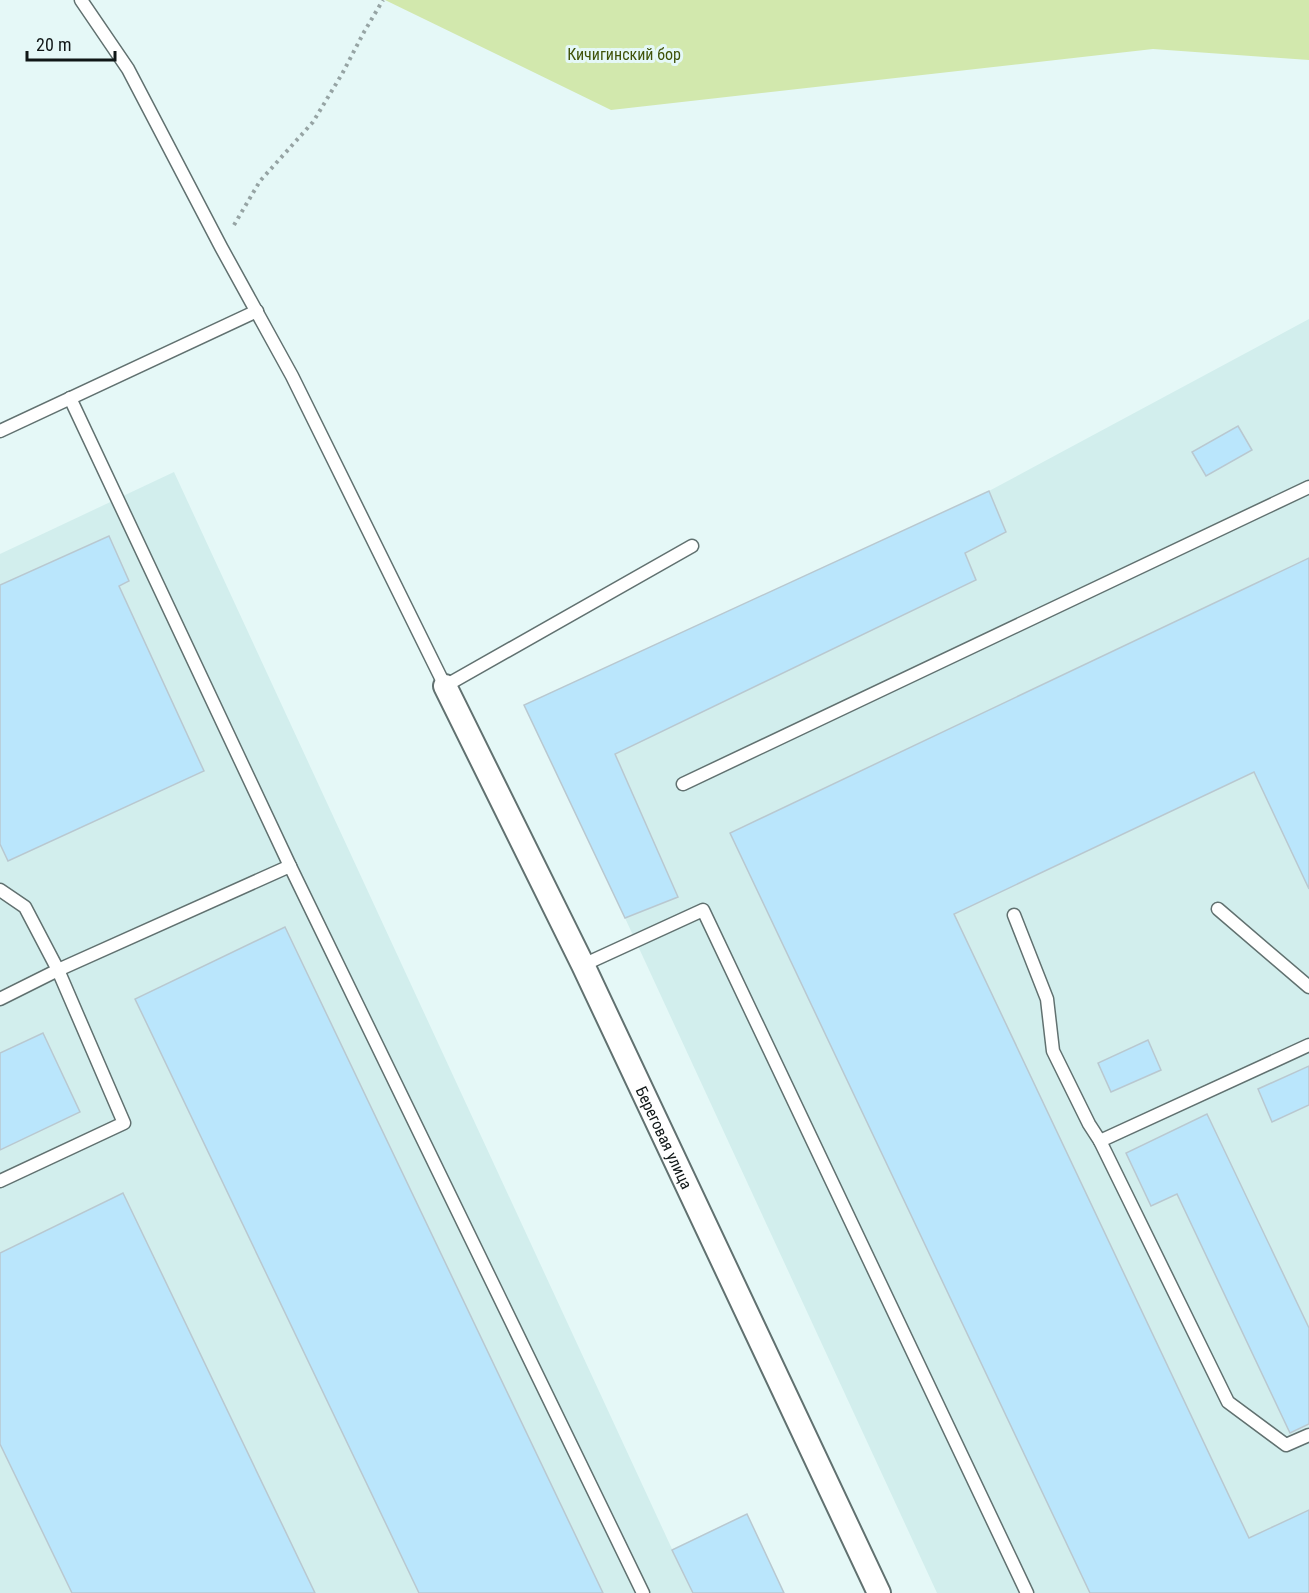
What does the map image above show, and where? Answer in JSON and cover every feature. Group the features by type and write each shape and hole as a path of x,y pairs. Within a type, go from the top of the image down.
{"street":[{"name":"Береговая улица","path":"445,686 584,964 879,1593"}],"lane":[{"path":"81,0 128,69 221,247 292,376 445,686 692,546"},
{"path":"0,431 257,311"},
{"path":"70,398 290,866 643,1593"},
{"path":"683,784 1309,488"},
{"path":"0,999 58,970 290,866"},
{"path":"0,890 25,907 58,970 124,1123 0,1181"},
{"path":"1218,909 1309,987"},
{"path":"584,964 703,910 1027,1593"},
{"path":"1014,915 1047,999 1053,1051 1089,1124 1100,1141 1228,1402 1286,1444 1309,1435"},
{"path":"1100,1141 1309,1045"}],"path":[{"path":"221,247 260,181 313,122 383,0"}],"shaded area":[{"path":"1309,319 1309,1593 937,1593 524,705 989,491"},
{"path":"174,472 672,1549 747,1514 784,1593 0,1593 0,554"}],"green space":[{"name":"Кичигинский бор","path":"385,0 1309,0 1309,60 1153,49 611,110"}],"building":[{"path":"1238,426 1252,450 1206,476 1192,452"},
{"path":"989,491 1006,532 965,553 976,580 615,754 678,897 625,918 524,705"},
{"path":"109,536 129,581 119,586 204,771 8,861 0,844 0,585"},
{"path":"1309,558 1309,889 1254,772 954,914 1249,1538 1309,1510 1309,1593 1090,1593 730,833"},
{"path":"285,927 603,1593 419,1593 135,999"},
{"path":"43,1033 80,1112 0,1150 0,1053"},
{"path":"1148,1040 1161,1070 1111,1092 1098,1063"},
{"path":"1309,1066 1309,1105 1272,1122 1258,1089"},
{"path":"1207,1114 1309,1328 1309,1424 1290,1433 1177,1194 1151,1206 1126,1153"},
{"path":"123,1193 315,1593 72,1593 0,1444 0,1253"},
{"path":"747,1514 784,1593 693,1593 672,1550"}]}
